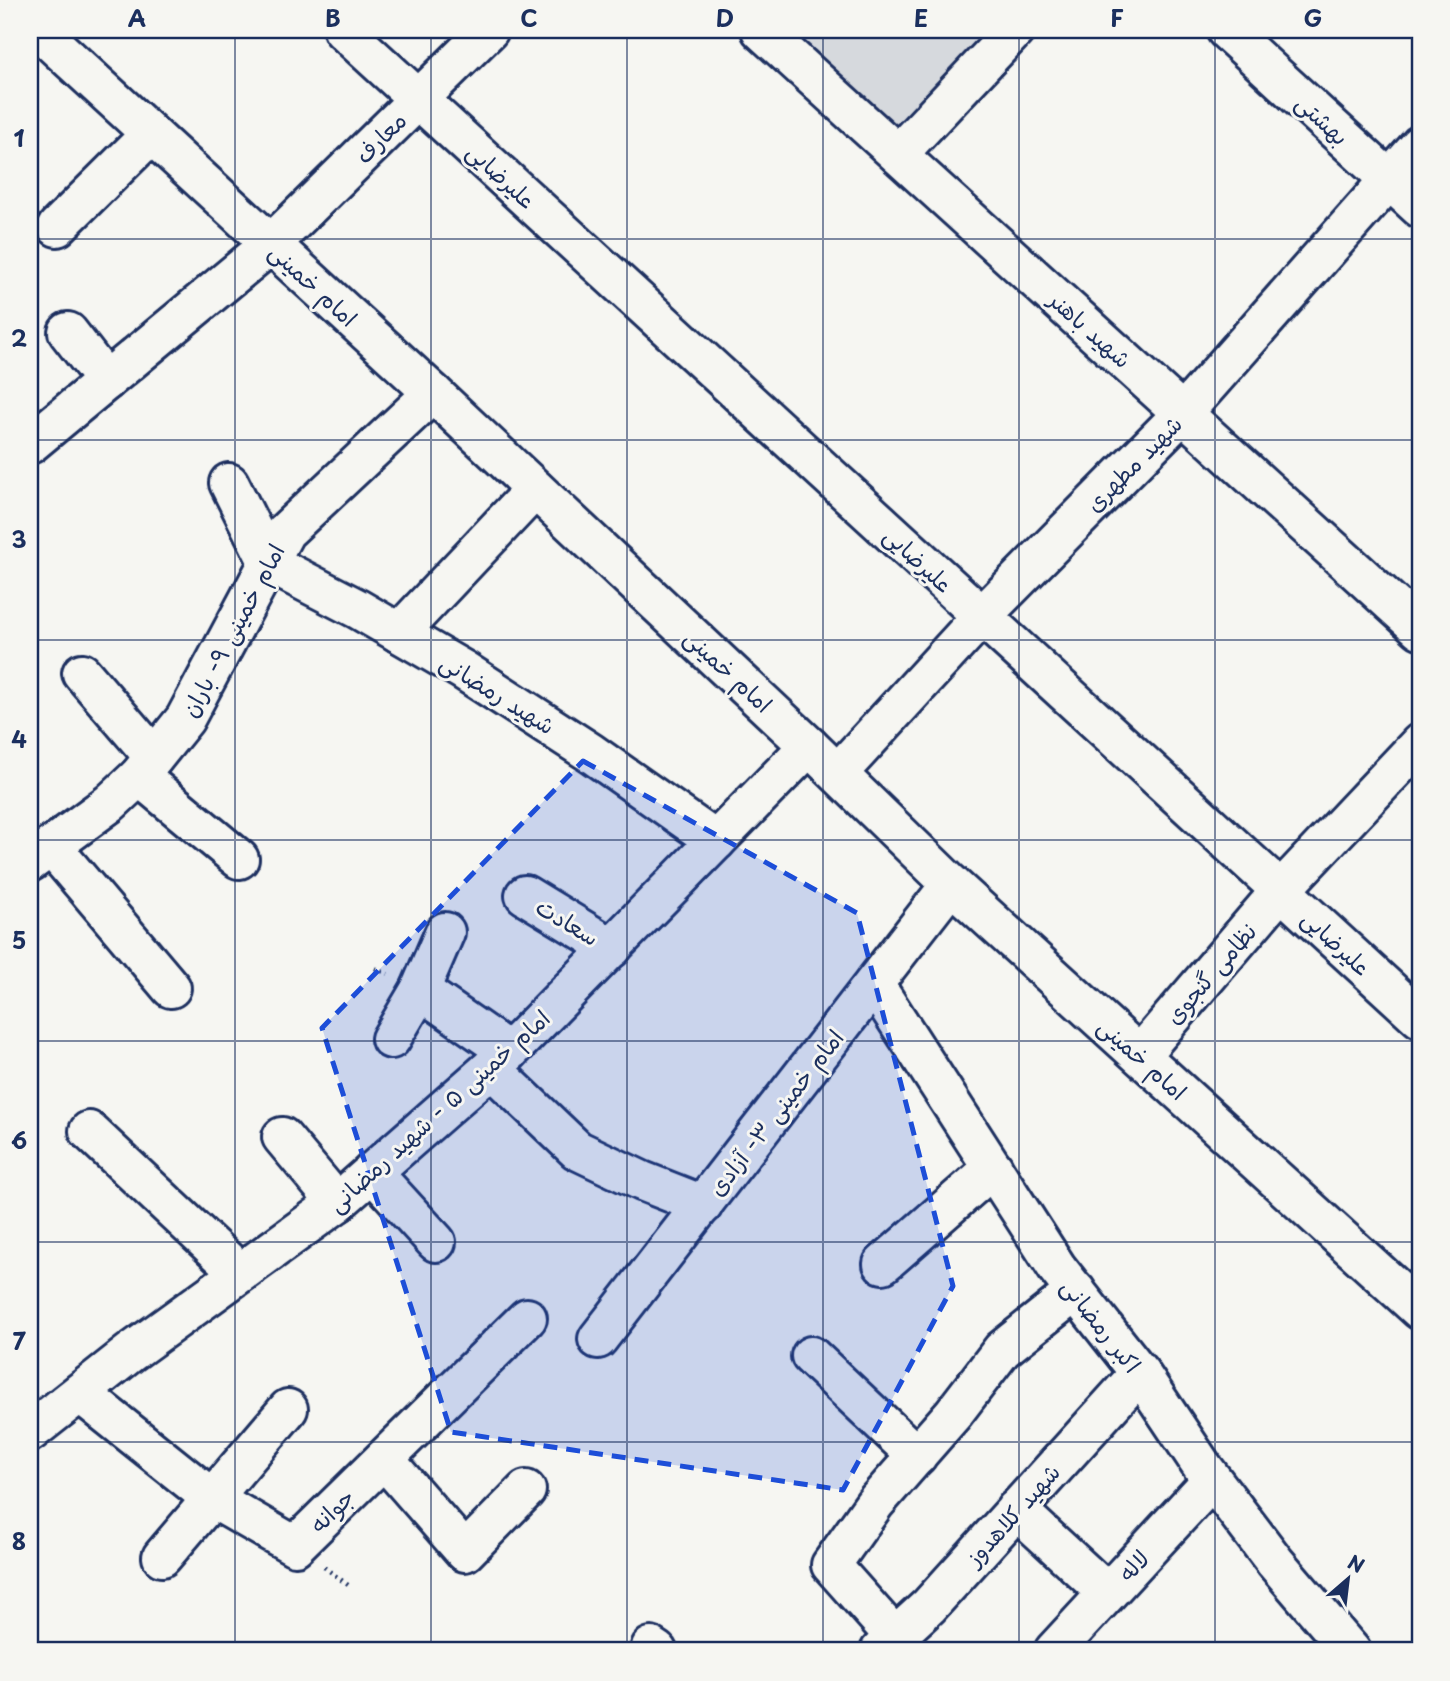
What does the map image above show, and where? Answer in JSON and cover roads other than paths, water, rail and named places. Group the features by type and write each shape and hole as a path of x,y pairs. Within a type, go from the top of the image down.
{"street":[{"name":"امام خمینی","path":"38,30 433,393 838,773 951,884 1420,1310"},
{"name":"علیرضایی","path":"343,30 1420,1018"},
{"name":"معارف","path":"30,444 271,244 489,30"},
{"name":"شهید باهنر","path":"761,30 1420,629"},
{"path":"898,154 1015,30"},
{"name":"بهشتی","path":"1226,30 1420,208"},
{"path":"57,227 151,134"},
{"name":"شهید مطهری","path":"838,773 982,616 1183,413 1420,145"},
{"path":"68,332 106,381"},
{"name":"امام خمینی ۹- باران","path":"41,854 110,803 147,767 186,719 285,532 433,393"},
{"path":"229,484 269,563"},
{"path":"399,633 535,489"},
{"name":"شهید رمضانی","path":"269,563 399,633 592,753 716,841"},
{"path":"82,673 147,767 239,859"},
{"name":"نظامی گنجوی","path":"1140,1055 1281,890 1420,743"},
{"name":"امام خمینی ۵ - شهید رمضانی","path":"30,1433 240,1273 337,1203 500,1060 809,746"},
{"path":"41,854 171,988"},
{"name":"امام خمینی ۳- آزادی","path":"598,1339 951,884"},
{"name":"سعادت","path":"525,895 611,948"},
{"path":"391,1039 420,990 445,932"},
{"name":"اکبر رمضانی","path":"874,984 1076,1291 1140,1373 1212,1480 1275,1562 1351,1651"},
{"path":"420,990 500,1060 576,1150 642,1181 703,1205"},
{"path":"89,1130 240,1273"},
{"path":"282,1137 337,1203"},
{"path":"883,1264 993,1168"},
{"path":"372,1172 436,1242"},
{"path":"888,1644 831,1564 875,1503 917,1456 1002,1350 1076,1291"},
{"name":"جوانه","path":"80,1393 210,1497 295,1546 527,1318"},
{"path":"811,1356 917,1456"},
{"name":"شهید کلاهدوز","path":"888,1644 929,1605 1140,1373"},
{"path":"162,1557 210,1497 288,1409"},
{"path":"384,1459 465,1552 526,1490"},
{"name":"لاله","path":"1054,1651 1212,1480"},
{"path":"1016,1509 1107,1593"}]}
